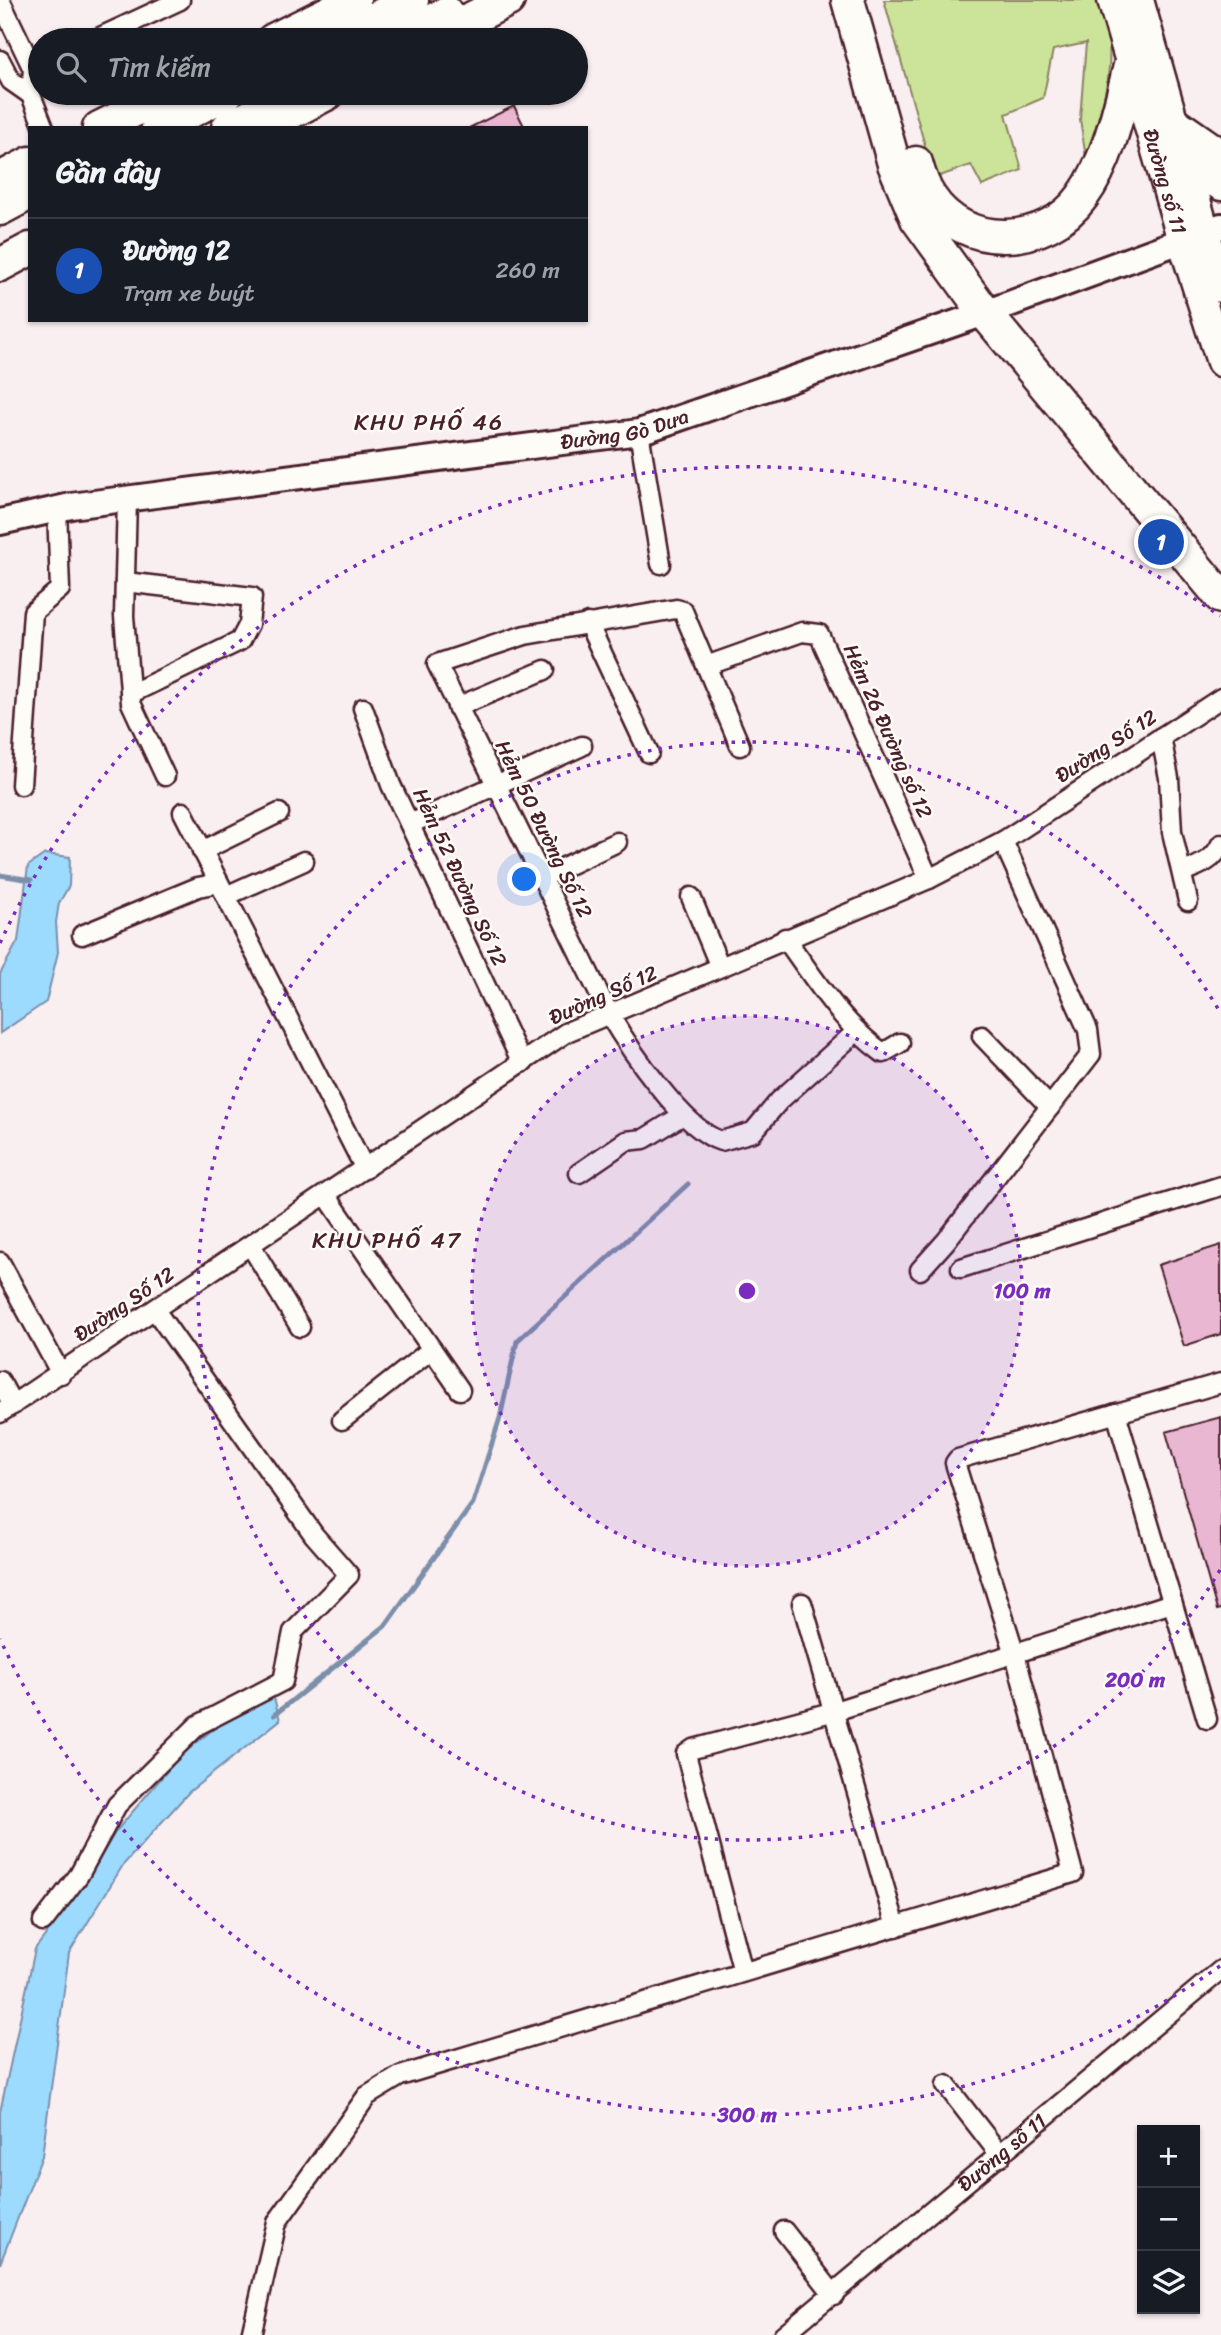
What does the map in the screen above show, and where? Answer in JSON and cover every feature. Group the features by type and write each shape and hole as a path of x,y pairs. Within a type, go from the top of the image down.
{"highway":[{"path":"298,28 354,0"},
{"path":"356,28 412,0"},
{"path":"419,28 472,0"},
{"path":"453,28 508,0"},
{"path":"848,0 894,164 917,219 985,313 1221,597"},
{"path":"867,0 917,167 930,198 953,222 974,231 1019,236 1044,229 1063,217 1081,198 1104,156 1130,66"},
{"path":"103,126 145,105"},
{"path":"162,126 204,105"},
{"path":"232,126 272,105"},
{"path":"266,126 305,105"},
{"path":"1171,121 1194,140 1221,156"},
{"path":"0,179 28,164"},
{"path":"0,209 28,194"},
{"path":"0,247 28,232"},
{"path":"0,265 28,250"}],"main road":[{"name":"Đường số 11","path":"1112,0 1130,66 1202,233 1221,288"},
{"name":"Đường số 11","path":"1139,0 1202,233 1221,362"},
{"path":"1185,166 1221,186"}],"street":[{"path":"0,0 28,51"},
{"path":"115,28 158,4 180,0"},
{"path":"0,60 5,84"},
{"path":"5,84 28,72"},
{"path":"5,84 28,94"},
{"path":"35,105 43,126"},
{"name":"Đường Gò Dưa","path":"0,522 57,509 127,499 639,432 985,313 1202,233"},
{"path":"639,432 661,564"},
{"path":"127,499 125,582 131,703 165,776"},
{"path":"21,785 33,612 60,589 57,509"},
{"path":"125,582 252,597 249,624 240,641 130,695"},
{"path":"649,753 588,623 666,608 683,611 740,746"},
{"name":"Hẻm 50 Đường Số 12","path":"588,623 525,635 437,664 626,1044 683,1115 721,1141 753,1132 779,1101 857,1031"},
{"name":"Hẻm 26 Đường số 12","path":"706,666 802,632 819,634 929,879"},
{"path":"457,707 545,670"},
{"name":"Đường Số 12","path":"6,1409 567,1032 929,879 1003,841 1221,698"},
{"name":"Hẻm 52 Đường Số 12","path":"363,708 391,785 522,1063"},
{"path":"1161,737 1170,789 1172,832 1188,901"},
{"path":"410,824 497,782 582,746"},
{"path":"183,812 365,1170"},
{"path":"202,851 279,813"},
{"path":"920,1270 946,1241 1091,1054 1088,1030 1003,841"},
{"path":"543,877 617,842"},
{"path":"1182,872 1202,864 1217,853 1221,844"},
{"path":"82,935 198,887 222,889 304,861"},
{"path":"691,897 720,967"},
{"path":"785,938 857,1031 883,1053 900,1043"},
{"path":"982,1036 1050,1107"},
{"path":"579,1172 626,1141 644,1139 683,1115"},
{"path":"961,1268 1221,1186"},
{"path":"326,1195 460,1390"},
{"path":"251,1246 300,1327"},
{"path":"0,1262 61,1374"},
{"path":"43,1922 79,1875 117,1805 198,1725 283,1681 293,1632 349,1575 314,1535 155,1310"},
{"path":"342,1420 432,1349"},
{"path":"0,1381 6,1409"},
{"path":"251,2335 277,2222 367,2096 400,2076 1073,1873 1015,1654 955,1463 958,1459 1221,1383"},
{"path":"1116,1413 1207,1719"},
{"path":"802,1603 896,1927"},
{"path":"743,1972 686,1754 693,1749 835,1711 1172,1603"},
{"name":"Đường số 11","path":"783,2335 1221,1970"},
{"path":"946,2084 1001,2156"},
{"path":"784,2231 834,2295"}],"green space":[{"path":"884,0 1101,0 1107,22 1109,62 1104,99 1086,158 1080,119 1086,43 1053,50 1043,98 1006,114 1022,170 982,186 971,165 937,177 929,160"}],"water":[{"path":"45,854 70,857 69,886 59,903 56,922 58,952 46,1002 0,1033 0,974 18,941 28,866"},
{"path":"273,1694 280,1720 189,1792 123,1865 69,1953 42,2156 0,2264 0,2112 35,1949 82,1887 116,1831 180,1756 217,1726"}],"building":[{"path":"514,106 524,126 473,126"},
{"path":"1221,1245 1221,1334 1184,1346 1158,1265"},
{"path":"1221,1417 1221,1609 1217,1610 1166,1432"}],"waterway":[{"path":"0,875 31,880"},
{"path":"274,1715 385,1626 473,1503 500,1418 517,1341 688,1184"}],"place":[{"name":"Đường 12","path":"1161,542"}],"district":[{"name":"KHU PHỐ 46","path":"429,422"},
{"name":"KHU PHỐ 47","path":"387,1240"}]}
